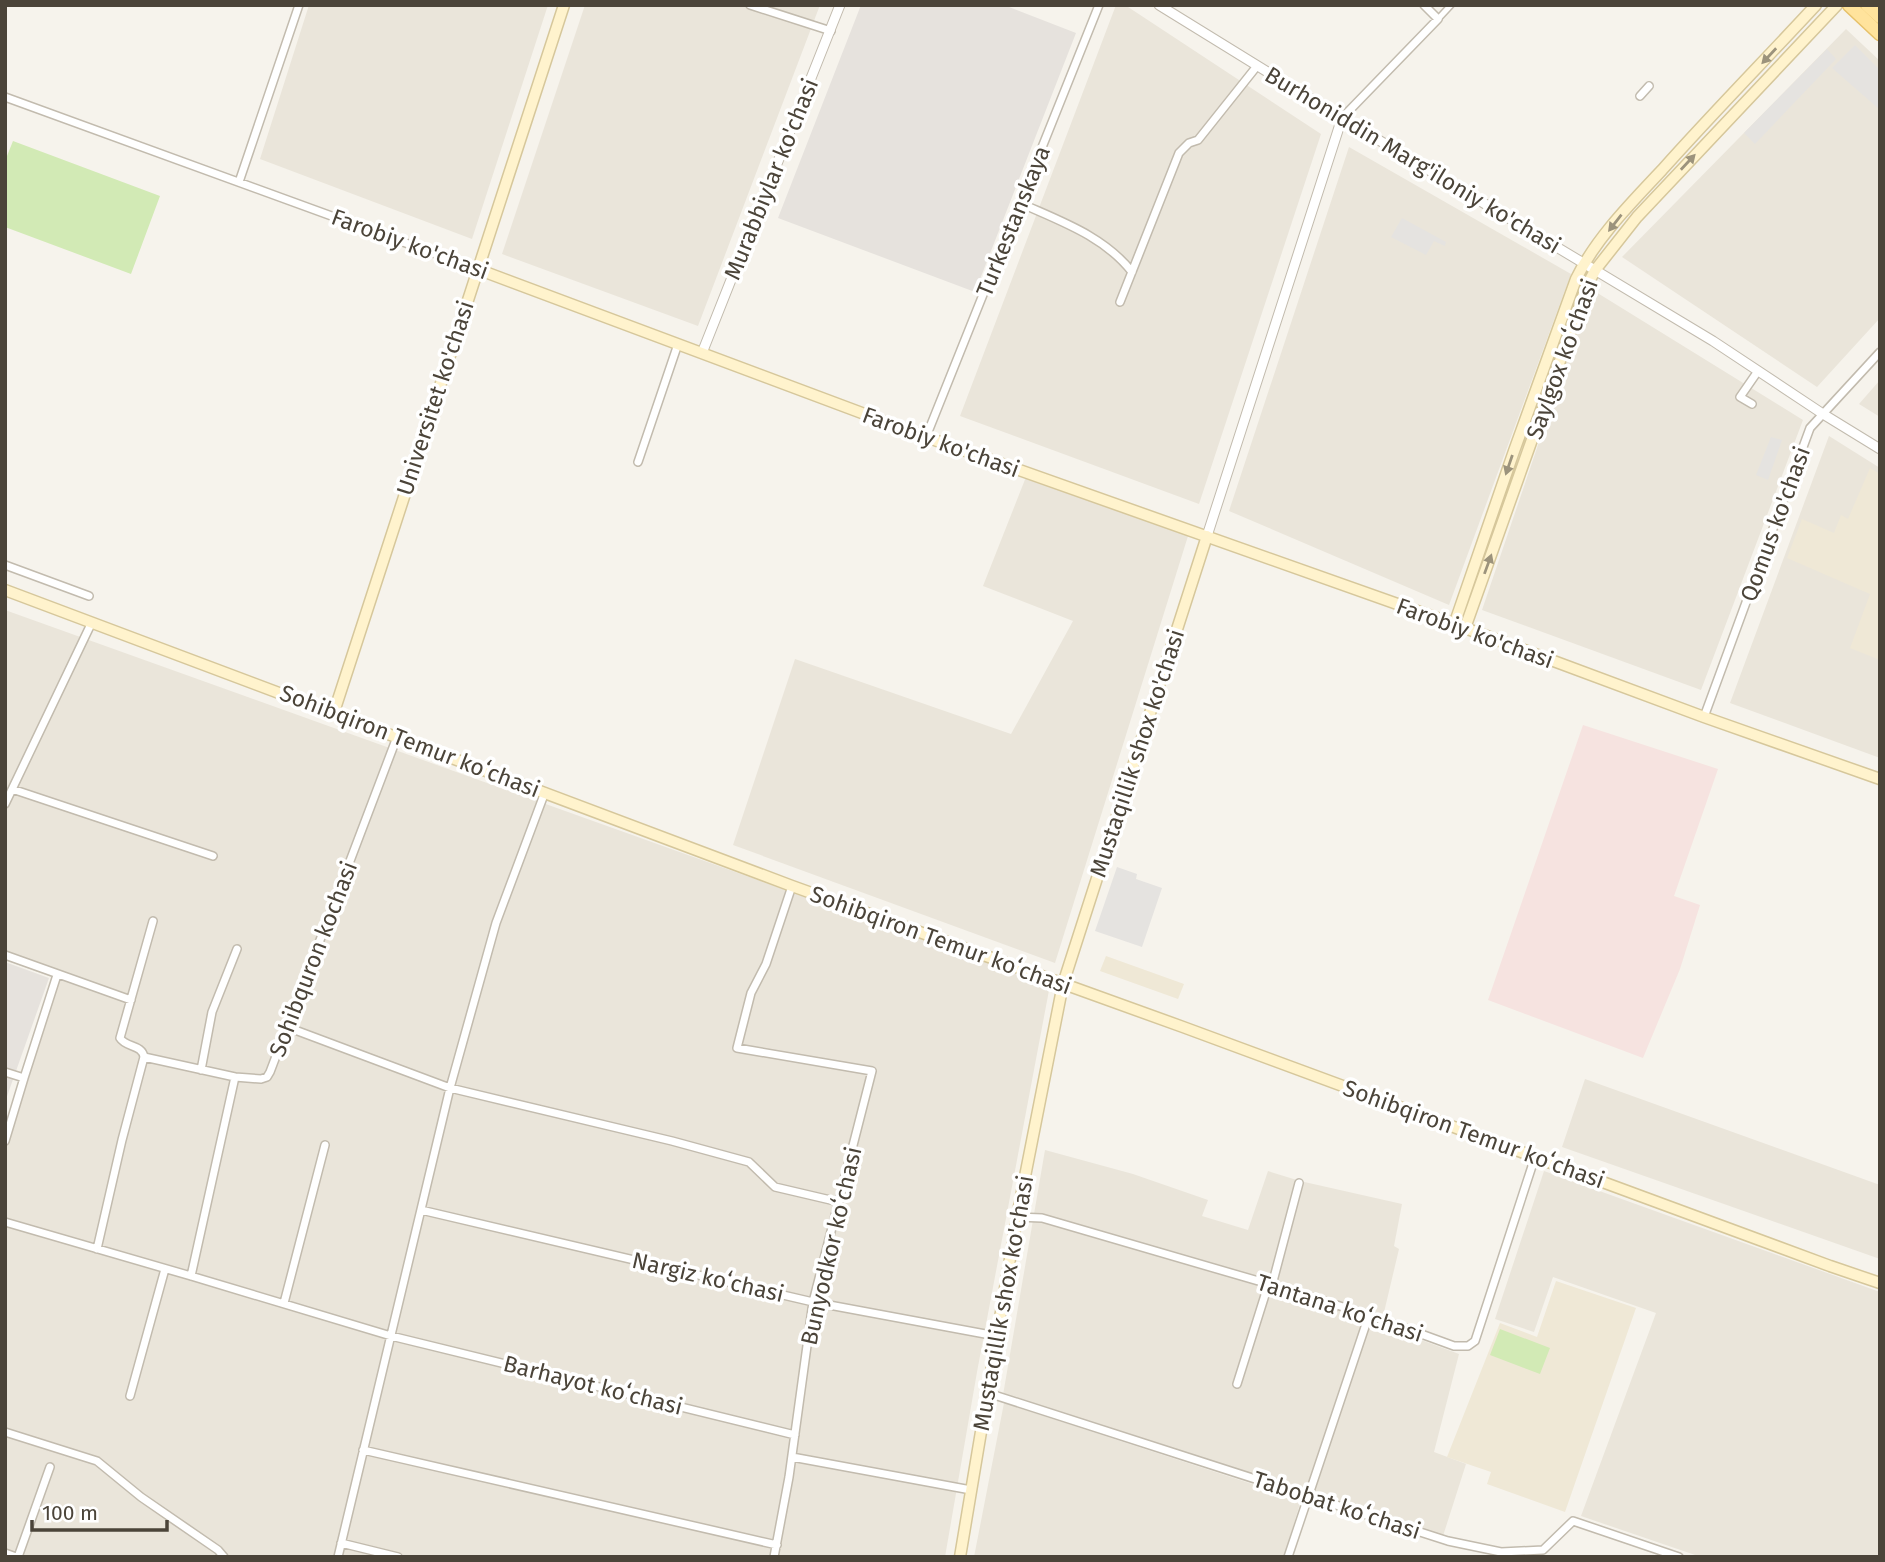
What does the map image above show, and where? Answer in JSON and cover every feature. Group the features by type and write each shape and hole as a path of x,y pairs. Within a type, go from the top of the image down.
{"main road":[{"name":"Universitet ko'chasi","path":"334,712 564,5"},
{"name":"Saylgox koʻchasi","path":"1460,627 1518,439 1584,263 1624,211 1686,142 1816,5"},
{"name":"Saylgox koʻchasi","path":"1460,627 1587,285 1596,269 1637,217 1838,5"},
{"path":"1849,5 1880,34"},
{"path":"1867,5 1880,17"},
{"name":"Farobiy ko'chasi","path":"477,269 926,437 1880,779"},
{"name":"Mustaqillik shox ko'chasi","path":"960,1557 1017,1217 1063,984 1207,536"},
{"name":"Sohibqiron Temur koʻchasi","path":"5,590 792,886 1880,1283"}],"street":[{"path":"239,182 299,5"},
{"path":"750,5 831,31"},
{"name":"Murabbiylar ko'chasi","path":"702,353 839,5"},
{"name":"Turkestanskaya","path":"926,437 1099,5"},
{"name":"Burhoniddin Marg'iloniy ko'chasi","path":"1159,5 1713,341 1880,449"},
{"path":"1424,5 1438,19"},
{"name":"Mustaqillik shox ko'chasi","path":"1207,536 1342,118 1451,5"},
{"path":"1120,302 1179,153 1189,143 1198,140 1257,66"},
{"path":"1640,96 1649,86"},
{"name":"Farobiy ko'chasi","path":"5,97 477,269"},
{"path":"1020,203 1092,236 1121,258 1132,272"},
{"path":"638,462 678,344"},
{"name":"Qomus ko'chasi","path":"1704,718 1810,428 1880,352"},
{"path":"1740,397 1758,371"},
{"path":"1732,392 1752,404"},
{"path":"5,565 89,596"},
{"path":"5,804 92,622"},
{"name":"Sohibquron kochasi","path":"235,1077 267,1077 397,737"},
{"path":"12,789 213,856"},
{"path":"338,1557 450,1088 496,923 545,792"},
{"name":"Bunyodkor koʻchasi","path":"775,1557 813,1302 872,1071 737,1048 751,993 766,964 792,886"},
{"path":"97,1249 144,1057 143,1052 120,1038 153,921"},
{"path":"201,1070 212,1012 237,949"},
{"path":"5,955 131,1000"},
{"path":"5,1141 57,975"},
{"path":"287,1027 450,1088 672,1140 749,1162 775,1187 839,1202"},
{"path":"144,1057 235,1077 191,1276"},
{"path":"5,1072 24,1079"},
{"path":"284,1303 325,1145"},
{"name":"Tantana koʻchasi","path":"1017,1217 1042,1218 1272,1284 1454,1346 1468,1346 1475,1341 1535,1157"},
{"path":"1237,1384 1265,1296 1272,1284 1299,1183"},
{"name":"Nargiz koʻchasi","path":"421,1210 813,1302 996,1336"},
{"name":"Barhayot koʻchasi","path":"5,1222 391,1336 795,1435"},
{"path":"130,1396 165,1269"},
{"path":"1288,1557 1369,1315"},
{"name":"Tabobat koʻchasi","path":"988,1393 1448,1541 1500,1555 1542,1550 1573,1521 1679,1557"},
{"path":"5,1432 97,1461 141,1497 218,1550 224,1557"},
{"path":"363,1450 777,1545"},
{"path":"792,1457 971,1490"},
{"path":"5,1553 17,1557 50,1467"},
{"path":"341,1543 398,1557"}],"shaded area":[{"path":"309,5 548,5 472,239 260,159"},
{"path":"585,5 820,5 698,326 502,254"},
{"path":"861,5 1004,5 1076,33 975,292 778,218"},
{"path":"1116,5 1125,5 1321,134 1199,504 960,416"},
{"path":"1846,29 1880,61 1880,318 1817,387 1622,257"},
{"path":"1855,45 1880,70 1879,109 1832,68"},
{"path":"1827,49 1836,59 1755,144 1744,133"},
{"path":"1349,147 1571,274 1449,605 1229,511"},
{"path":"1402,218 1446,242 1445,246 1434,241 1426,255 1391,237"},
{"path":"1591,289 1803,420 1701,690 1482,610"},
{"path":"1880,380 1880,417 1859,404"},
{"path":"1829,436 1880,468 1880,758 1730,703"},
{"path":"1771,437 1782,440 1768,480 1756,475"},
{"path":"1870,468 1880,474 1880,660 1850,648 1870,594 1787,558 1802,519 1834,533 1841,515 1848,519"},
{"path":"1026,477 1188,536 1055,963 733,845 795,659 1011,734 1073,621 983,586"},
{"path":"5,610 1050,985 945,1557 5,1557 5,1142 57,979 5,960"},
{"path":"1583,725 1718,769 1674,896 1700,905 1680,969 1643,1058 1488,1000"},
{"path":"1117,867 1137,874 1136,879 1162,888 1142,947 1095,931"},
{"path":"1106,956 1184,984 1178,999 1100,971"},
{"path":"5,962 49,978 5,1102"},
{"path":"1585,1079 1880,1185 1880,1259 1562,1147"},
{"path":"1045,1150 1133,1174 1208,1200 1202,1216 1248,1230 1268,1171 1402,1204 1394,1246 1399,1249 1381,1325 1459,1354 1434,1452 1469,1465 1466,1464 1443,1536 1003,1395"},
{"path":"1544,1171 1880,1292 1880,1557 1701,1557 1581,1516 1656,1313 1553,1277 1534,1332 1495,1319"},
{"path":"1556,1281 1636,1308 1565,1512 1487,1484 1491,1472 1447,1457 1500,1323 1537,1337"},
{"path":"1004,1403 1301,1500 1284,1557 974,1557"}],"green space":[{"path":"13,141 160,196 131,274 5,227 5,161"},
{"path":"1500,1329 1550,1348 1540,1374 1490,1355"}]}
